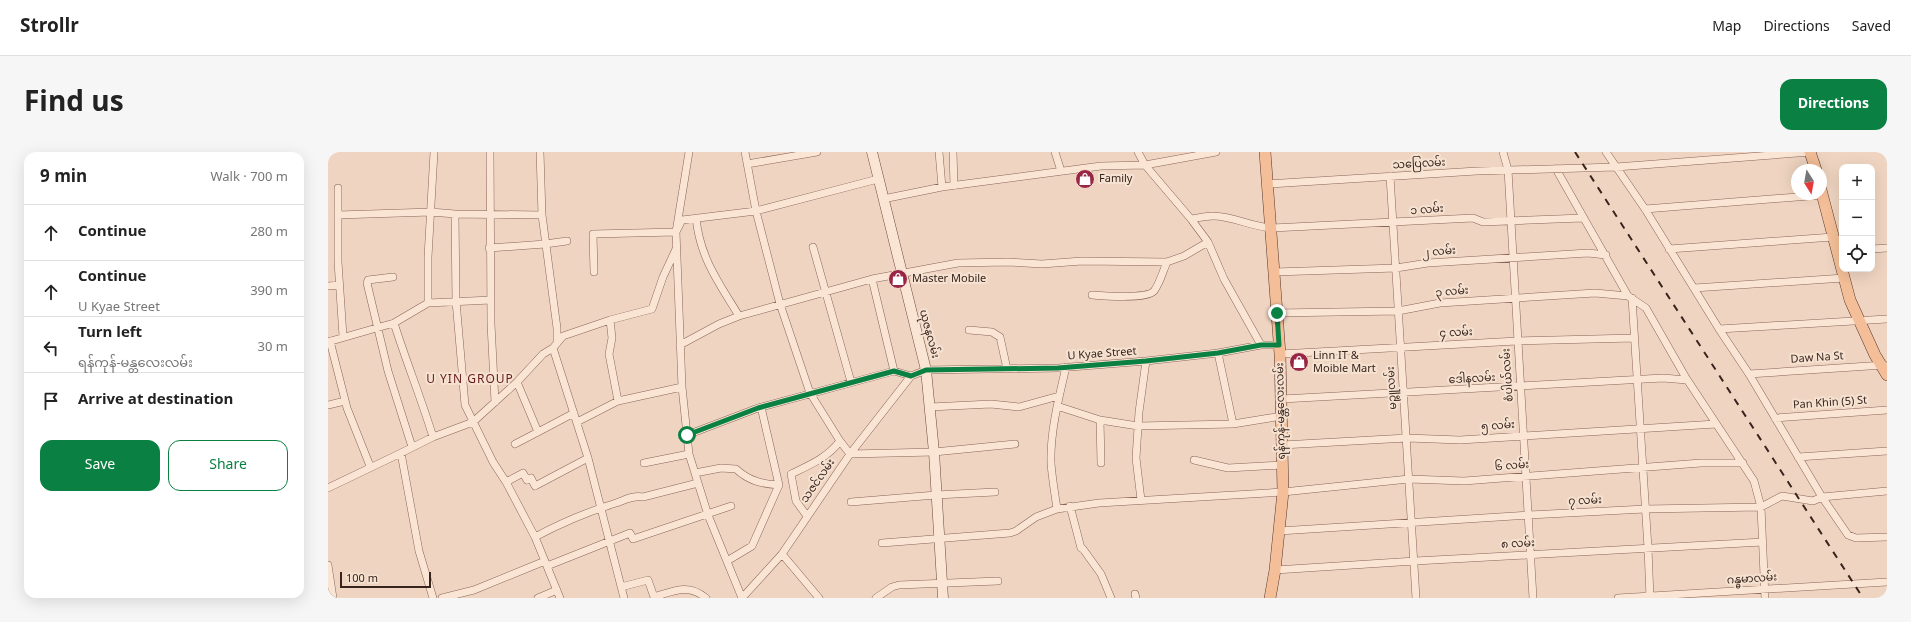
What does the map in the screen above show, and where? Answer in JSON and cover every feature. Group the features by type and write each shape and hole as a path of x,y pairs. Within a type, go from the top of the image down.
{"main road":[{"name":"ရန်ကုန်-မန္တလေးလမ်း","path":"1265,152 1272,228 1282,400 1283,492 1280,531 1270,598"},
{"path":"1811,152 1814,164"},
{"path":"1824,200 1833,237 1839,250"},
{"path":"1843,272 1850,300 1859,321 1885,368"}],"street":[{"path":"428,303 428,257 434,152"},
{"path":"490,152 489,248 495,402"},
{"path":"540,152 542,215 557,328 555,346 588,458 624,598"},
{"path":"689,152 676,232 682,386 689,454 708,515 742,598"},
{"path":"745,152 756,211 780,304 810,393 840,441 850,454 934,452 1015,444"},
{"path":"747,164 817,152"},
{"name":"ယုဇနလမ်း","path":"872,152 901,275 926,370 934,452 943,598"},
{"path":"939,152 942,187"},
{"path":"952,152 954,186"},
{"path":"1055,152 1061,171"},
{"path":"1138,152 1145,164 1191,219 1208,242 1224,279 1261,345"},
{"path":"883,199 942,187 1101,166 1145,164 1216,152"},
{"name":"စံပါယ်လမ်း","path":"1503,152 1508,170 1514,299 1529,515 1532,598"},
{"path":"1606,152 1645,209 1718,329 1749,374 1822,497 1848,535 1856,538 1887,537"},
{"name":"သပြေလမ်း","path":"1268,184 1508,170 1616,167 1754,154 1811,152"},
{"path":"1556,169 1630,297 1643,468 1650,597"},
{"name":"မဉ္ဇူလမ်း","path":"1390,176 1415,561 1416,598"},
{"path":"676,232 682,220 756,211 878,179"},
{"path":"338,188 340,285 343,336"},
{"path":"1645,209 1791,195"},
{"path":"338,215 431,212 489,215 542,215"},
{"path":"455,214 456,301 464,405 493,462 506,482 535,537 560,598"},
{"name":"၁ လမ်း","path":"1191,219 1213,216 1227,218 1260,228 1272,228 1473,218 1483,222 1584,218"},
{"path":"696,218 698,236 706,259 715,278 739,316"},
{"path":"594,272 594,234 676,232"},
{"path":"1669,249 1833,237"},
{"path":"489,248 567,241"},
{"path":"680,346 719,324 739,316 872,279 901,275 958,263 1008,262 1042,264 1082,261 1167,262 1184,256 1208,242"},
{"path":"813,247 851,382"},
{"path":"1875,249 1887,248"},
{"path":"328,488 370,466 434,437 473,422 518,382 543,354 555,346 563,336 610,320 652,309 663,277 676,249"},
{"name":"၂ လမ်း","path":"1274,272 1396,268 1428,263 1588,253 1606,255"},
{"path":"1092,294 1140,296 1149,294 1156,287 1167,262"},
{"path":"393,277 368,280 368,288 379,326 388,370 412,447"},
{"path":"1694,288 1844,278"},
{"path":"872,279 894,371"},
{"path":"328,286 340,285"},
{"name":"၃ လမ်း","path":"1277,313 1398,311 1440,303 1595,294 1630,297"},
{"path":"1630,297 1646,308 1687,380 1743,463 1757,487 1761,507 1765,598"},
{"path":"370,466 345,401 329,341 394,322 428,303 491,300"},
{"path":"1718,329 1887,319"},
{"path":"610,320 612,338 610,354 618,401"},
{"path":"394,322 412,380 420,397 434,437"},
{"path":"969,330 992,332 1000,337 1008,369"},
{"name":"၄ လမ်း","path":"1279,349 1401,347 1517,341 1634,338"},
{"name":"U Kyae Street","path":"926,370 1066,367 1146,361 1218,353 1261,345 1279,349"},
{"path":"1218,353 1233,424"},
{"path":"1141,500 1136,458 1138,426 1146,361"},
{"path":"1057,509 1051,462 1057,406 1066,367"},
{"name":"Daw Na St","path":"1749,374 1885,368"},
{"path":"687,435 761,407 810,393 894,371 911,376 926,370"},
{"name":"သဇင်လမ်း","path":"742,598 782,554 850,454 911,376"},
{"name":"ဒေါနလမ်း","path":"1282,400 1663,378 1687,380"},
{"path":"518,382 538,432"},
{"path":"577,422 618,401 682,386"},
{"path":"930,407 991,404 1019,407 1059,396"},
{"path":"328,405 345,401"},
{"path":"1057,406 1100,420 1138,426 1233,424 1282,416"},
{"path":"727,561 752,546 779,485 761,407"},
{"name":"Pan Khin (5) St","path":"1775,418 1887,410"},
{"path":"516,444 574,413"},
{"path":"1100,420 1101,463"},
{"name":"၅ လမ်း","path":"1282,445 1407,438 1460,440 1716,424"},
{"path":"807,516 796,501 791,474 816,463 840,441"},
{"path":"1798,457 1887,451"},
{"path":"401,453 419,551 433,598"},
{"path":"644,463 689,454"},
{"path":"506,482 523,473 527,480 531,478 535,486 588,458"},
{"path":"1194,460 1228,468 1282,465"},
{"name":"၆ လမ်း","path":"882,542 1010,533 1016,531 1036,517 1070,506 1141,500 1283,492 1409,479 1464,481 1701,463 1743,463"},
{"path":"695,473 721,468 736,469 743,476 761,484 779,485"},
{"path":"535,537 571,518 600,507 636,496 643,497 698,483"},
{"name":"၇ လမ်း","path":"1280,531 1412,521 1645,509 1761,507 1782,496 1813,501 1822,497 1887,491"},
{"path":"851,502 994,492"},
{"path":"442,598 474,590 630,533 633,539 731,506"},
{"path":"1070,506 1080,548 1083,549 1101,574 1111,598"},
{"name":"၈ လမ်း","path":"1275,570 1763,542"},
{"path":"782,554 819,598"},
{"path":"328,565 333,598"},
{"path":"621,587 648,580 654,597 685,588 698,591 706,598"},
{"path":"876,598 892,587 899,585 998,581"},
{"name":"ဂန္ဓမာလမ်း","path":"1618,598 1887,582"},
{"path":"538,598 557,590"}],"railway":[{"path":"1575,152 1863,598"}],"place":[{"name":"Family","path":"1085,179"},
{"name":"Master Mobile","path":"898,279"},
{"name":"Linn IT & Moible Mart","path":"1299,362"}],"district":[{"name":"U YIN GROUP","path":"470,380"}],"route":[{"path":"687,435 758,408 894,371 911,376 926,370 1058,368 1146,361 1218,353 1261,345 1279,345 1277,313"}]}
